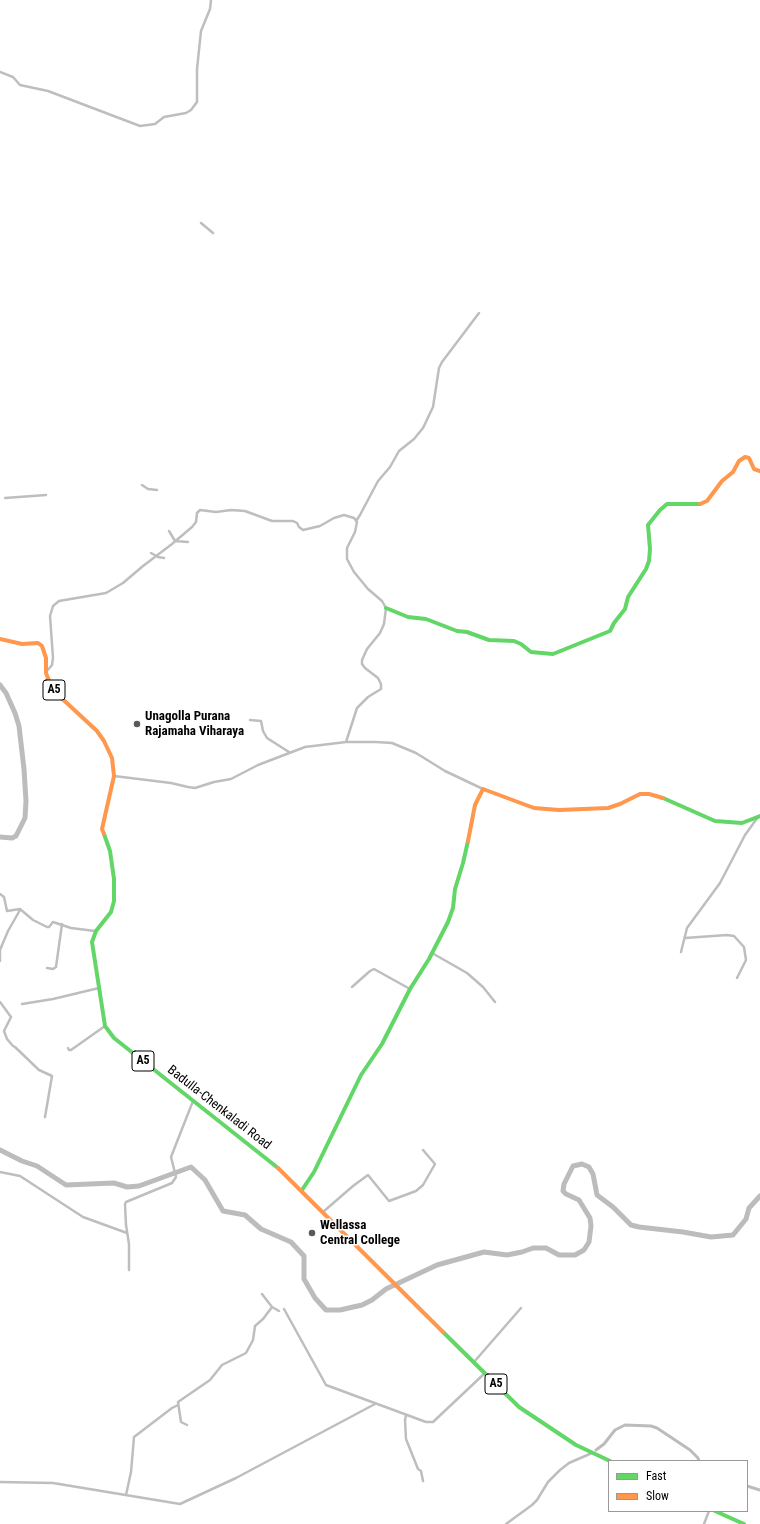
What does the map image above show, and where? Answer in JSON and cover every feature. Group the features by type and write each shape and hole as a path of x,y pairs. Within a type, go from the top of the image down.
{"main road":[{"path":"386,608 408,617 426,619 457,631 467,632 489,640 514,641 521,644 531,652 553,654 610,631 614,623 625,609 628,597 646,569 649,561 650,549 648,525 660,510 667,504 699,505 707,501 722,481 733,472 740,461 745,457 749,458 754,469 760,471"},
{"name":"A5","path":"0,639 22,644 38,643 42,646 46,658 46,673 51,686 56,693 98,731 112,758 114,776 102,829 110,851 114,879 114,901 111,912 96,931"},
{"path":"302,1190 314,1172 362,1075 385,1038 410,989 432,953 448,922 453,908 455,888 475,805 483,789 534,808 559,810 574,808 608,808 640,794 648,794 665,798 715,821 742,823 759,816"},
{"path":"96,931 92,942 105,1026"},
{"name":"Badulla-Chenkaladi Road","path":"105,1026 114,1038 282,1171 519,1407 556,1432 608,1460"},
{"path":"717,1512 744,1524"}],"street":[{"path":"0,72 13,77 20,85 48,91 140,126 155,124 164,117 186,113 191,110 197,102 201,31 210,9 211,0"},
{"path":"201,223 213,233"},
{"path":"346,742 356,708 368,696 381,689 381,684 378,678 365,668 362,660 367,649 380,633 384,624 386,608 382,601 368,589 354,572 347,559 347,548 355,532 357,525 356,521 378,481 390,467 399,451 417,436 423,428 433,407 442,362 478,313"},
{"path":"142,485 148,489 157,490"},
{"path":"5,498 46,495"},
{"path":"46,673 52,665 53,658 50,616 53,606 59,602 106,593 124,583 196,522 197,513 200,510 216,512 245,510 272,521 293,521 303,530 320,526 334,518 344,515 354,518 356,521"},
{"path":"169,531 175,541"},
{"path":"175,541 188,542"},
{"path":"151,553 164,558"},
{"path":"250,720 261,721 263,731 267,738 289,753"},
{"path":"114,776 171,783 195,788 214,782 231,779 258,765 305,747 346,742 392,744 399,746 416,753 445,771 483,789"},
{"path":"681,952 687,928 720,883 745,835 759,816"},
{"path":"0,894 4,897 7,910 20,909 32,920 47,927 49,927 53,922 71,928 96,931"},
{"path":"0,961 0,950 8,930 20,909"},
{"path":"47,968 53,969 56,967 62,924"},
{"path":"685,938 727,935 734,936 744,947 746,960 737,978"},
{"path":"432,953 466,973 483,986 495,1002"},
{"path":"352,987 374,969 410,989"},
{"path":"22,1004 53,1000 99,988"},
{"path":"0,1002 11,1016 4,1031 7,1039 12,1046 15,1047 39,1070 52,1076 45,1117"},
{"path":"68,1048 71,1050 105,1026"},
{"path":"129,1270 129,1244 125,1208 126,1202 172,1183 176,1177 171,1156 194,1101"},
{"path":"323,1212 353,1186 368,1176 389,1202 416,1191 423,1185 435,1164 423,1150"},
{"path":"0,1172 20,1176 83,1217 127,1234"},
{"path":"262,1294 272,1307 279,1311"},
{"path":"187,1425 181,1422 178,1402 210,1380 222,1365 246,1353 253,1340 255,1326 263,1319 272,1307"},
{"path":"474,1362 521,1308"},
{"path":"284,1309 326,1385 426,1422 433,1422 484,1373"},
{"path":"0,1482 53,1483 180,1504 236,1478 375,1404"},
{"path":"126,1496 131,1472 134,1437 178,1405"},
{"path":"406,1415 404,1420 406,1439 418,1469 421,1471 423,1481"},
{"path":"506,1524 532,1505 537,1500 548,1482 560,1470 569,1463 593,1453"},
{"path":"704,1524 709,1512"}],"waterway":[{"path":"0,685 6,693 19,726 26,801 25,818 16,836 12,838 0,837"},
{"path":"0,1150 22,1161 37,1166 66,1185 114,1183 127,1187 139,1186 191,1167 205,1180 223,1211 245,1215 261,1229 291,1242 304,1256 304,1279 315,1298 326,1310 340,1310 362,1305 372,1300 386,1289 437,1265 484,1252 507,1255 533,1248 546,1248 559,1255 575,1255 584,1250 589,1242 591,1226 590,1218 579,1200 563,1191 564,1184 573,1166 582,1164 589,1167 593,1174 597,1195 613,1207 631,1225 639,1227 711,1237 733,1235 746,1219 749,1208 760,1196"},
{"path":"596,1450 604,1444 615,1430 625,1425 651,1426 657,1428 690,1450 699,1460"},
{"path":"748,1486 760,1490"}],"traffic: fast":[{"path":"386,608 408,617 426,619 457,631 467,632 489,640 514,641 521,644 531,652 553,654 610,631 614,623 625,609 628,597 646,569 649,561 650,549 648,525 667,504 700,504"},
{"path":"663,798 715,821 742,823 760,816"},
{"path":"104,834 110,851 114,879 114,901 111,912 96,931 92,942 105,1026 114,1038 278,1168"},
{"path":"302,1190 314,1172 361,1075 382,1044 410,989 429,959 448,922 453,908 455,889 468,841"},
{"path":"443,1332 519,1407 576,1445 608,1460"},
{"path":"717,1512 744,1524"}],"traffic: slow":[{"path":"700,504 707,501 722,481 733,472 739,461 745,457 749,458 754,469 760,471"},
{"path":"0,639 22,644 38,643 42,646 46,658 46,673 51,686 56,693 97,731 104,741 112,758 114,776 102,829 104,834"},
{"path":"468,841 475,805 483,789 534,808 559,810 608,808 640,794 649,794 663,798"},
{"path":"278,1168 443,1332"}],"place":[{"name":"Unagolla Purana Rajamaha Viharaya","path":"137,724"},
{"name":"Wellassa Central College","path":"312,1233"}]}
